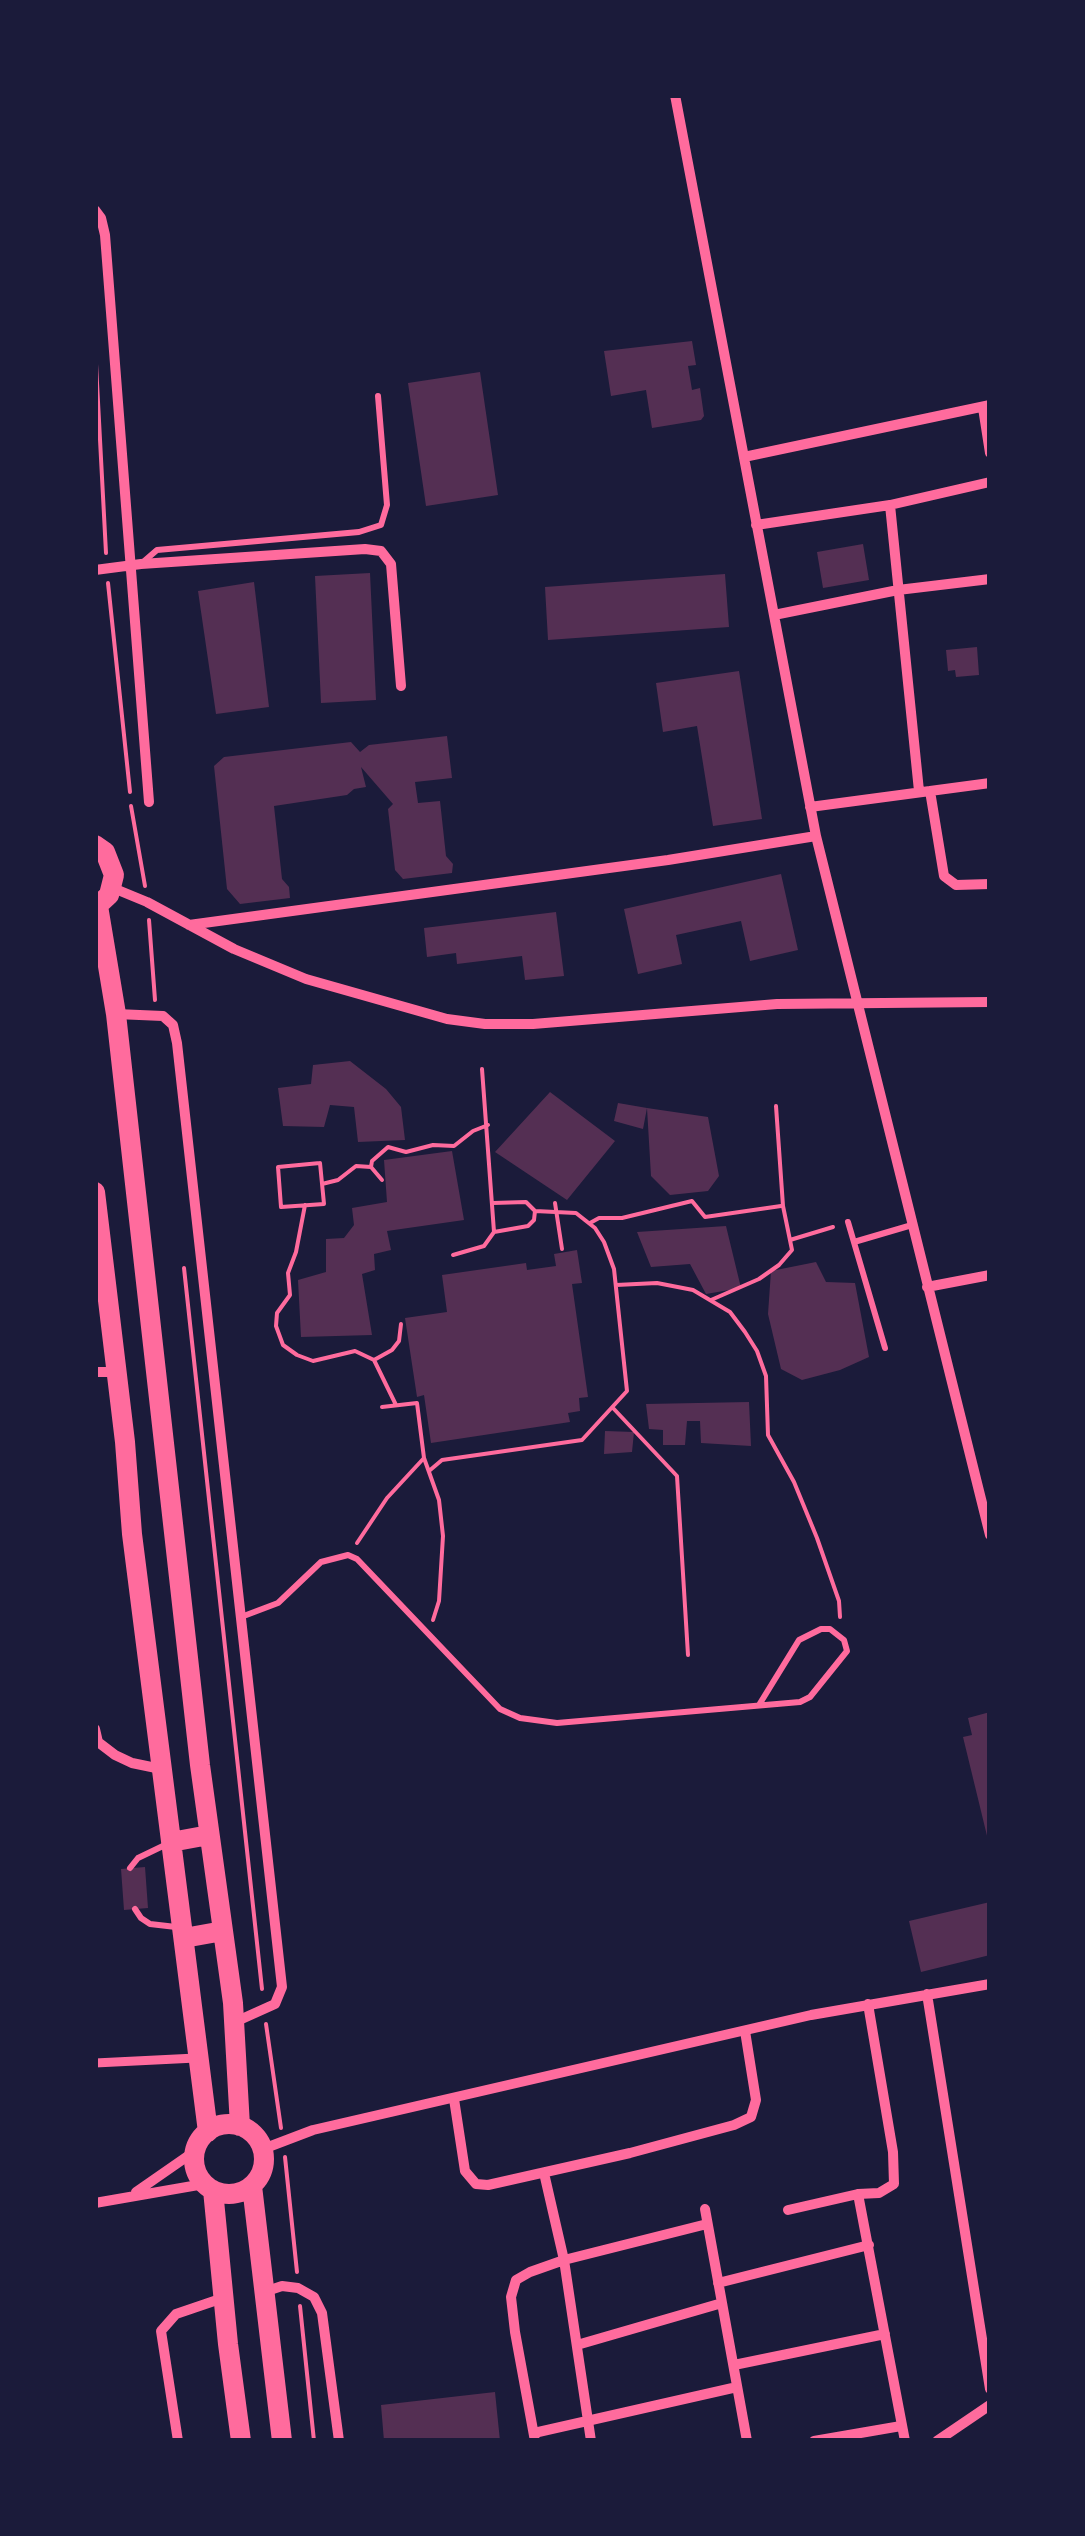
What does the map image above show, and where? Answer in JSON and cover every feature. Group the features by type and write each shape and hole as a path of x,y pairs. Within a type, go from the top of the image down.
{"main road":[{"path":"95,845 112,863 112,888 96,907 116,1014 209,1835 234,2022 240,2126"},
{"path":"95,1192 106,1372 132,1534 208,2132"},
{"path":"171,1842 209,1835"},
{"path":"183,1933 223,1932"},
{"path":"208,2187 234,2194 252,2186 260,2176 263,2150 254,2135 229,2124 208,2132 194,2162 208,2187 241,2441"},
{"path":"252,2186 282,2441"}],"street":[{"path":"675,95 816,836 989,1527"},
{"path":"95,210 102,218 105,235 136,564 149,802"},
{"path":"744,457 986,407 990,454"},
{"path":"756,524 890,505 990,482"},
{"path":"890,505 924,791 944,876 956,885 990,884"},
{"path":"95,570 136,564 381,551 391,564 400,686"},
{"path":"774,614 898,590 990,579"},
{"path":"810,807 990,783"},
{"path":"188,925 816,836"},
{"path":"112,888 234,949 306,979 408,1010 485,1024 533,1024 777,1004 990,1002"},
{"path":"116,1014 156,1014 173,1025 282,1987 275,2004 234,2022"},
{"path":"928,1286 990,1275"},
{"path":"95,1729 98,1742 115,1755 161,1769"},
{"path":"263,2150 313,2130 745,2031 868,2004 990,1984"},
{"path":"926,1994 990,2389"},
{"path":"788,2210 887,2190 895,2178 868,2004"},
{"path":"454,2100 464,2172 470,2180 488,2185 544,2173 745,2122 753,2113 756,2100 745,2031"},
{"path":"95,2063 199,2058"},
{"path":"131,2196 196,2151"},
{"path":"544,2173 564,2260 591,2441"},
{"path":"95,2203 208,2187"},
{"path":"858,2194 905,2441"},
{"path":"704,2209 748,2441"},
{"path":"707,2224 564,2260 521,2276 512,2292 515,2332 534,2437 588,2420 737,2387"},
{"path":"718,2284 869,2245"},
{"path":"264,2292 282,2286 314,2296 322,2313 339,2441"},
{"path":"178,2441 161,2331 176,2314 222,2298"},
{"path":"578,2344 722,2303"},
{"path":"734,2365 884,2334"},
{"path":"937,2441 990,2405"},
{"path":"814,2441 901,2426"}],"lane":[{"path":"136,564 157,550 359,532 381,525 387,504 378,396"},
{"path":"848,1222 885,1348"},
{"path":"854,1242 913,1225"},
{"path":"240,1617 278,1603 321,1562 348,1555 357,1559 492,1702 520,1718 557,1723 791,1704 810,1696 847,1652 844,1640 830,1629 822,1629 794,1646 759,1705"},
{"path":"130,1868 138,1858 171,1842"},
{"path":"135,1910 150,1924 183,1933"}],"path":[{"path":"453,1255 484,1246 494,1232 482,1069"},
{"path":"712,1300 745,1287 780,1265 792,1250 782,1206 776,1106"},
{"path":"371,1167 372,1161 388,1147 406,1152 433,1145 454,1146 488,1125"},
{"path":"320,1163 322,1184 324,1204 282,1207 278,1167 320,1163"},
{"path":"322,1184 338,1180 356,1166 371,1167 382,1180"},
{"path":"590,1224 599,1218 622,1218 692,1200 705,1217 782,1206"},
{"path":"429,1471 442,1460 582,1440 624,1398 628,1380 614,1269 604,1242 576,1213 535,1211 526,1202 493,1203"},
{"path":"555,1203 562,1248"},
{"path":"305,1205 288,1274 290,1295 277,1313 276,1326 283,1344 297,1356 314,1361 355,1351 374,1360 396,1405"},
{"path":"494,1232 528,1226 535,1211"},
{"path":"790,1240 848,1222"},
{"path":"616,1285 676,1285 712,1300 730,1312 757,1352 766,1376 768,1435 794,1482 839,1602 840,1618 830,1629"},
{"path":"374,1360 400,1341 401,1324"},
{"path":"382,1407 417,1403 424,1458 439,1500 443,1566 439,1601 426,1633"},
{"path":"614,1408 676,1476 688,1655"},
{"path":"348,1555 387,1498 424,1458"}],"building":[{"path":"692,341 696,365 688,366 692,390 700,388 704,416 701,420 652,428 646,390 611,396 604,351"},
{"path":"480,372 498,495 426,506 408,383"},
{"path":"863,544 869,580 823,588 817,552"},
{"path":"370,573 376,700 321,703 315,576"},
{"path":"725,574 729,627 548,640 545,587"},
{"path":"254,582 269,707 216,714 198,591"},
{"path":"977,647 979,675 956,677 955,670 948,671 946,650"},
{"path":"739,671 762,819 713,826 697,726 663,732 656,683"},
{"path":"447,736 452,778 415,782 418,803 440,801 446,856 453,864 452,873 403,879 395,870 388,809 393,804 361,767 366,787 347,795 274,806 282,879 289,887 290,898 240,904 227,889 214,766 224,757 351,742 360,752 369,745"},
{"path":"781,874 798,950 750,961 741,921 676,935 682,964 638,974 624,909"},
{"path":"556,912 564,976 525,980 522,956 457,964 456,953 427,957 424,928"},
{"path":"350,1061 386,1089 401,1107 405,1140 358,1142 354,1107 330,1105 324,1127 283,1126 278,1088 311,1084 313,1065"},
{"path":"550,1092 615,1141 567,1200 495,1152"},
{"path":"618,1103 647,1108 643,1129 614,1121"},
{"path":"647,1108 708,1117 719,1176 708,1191 670,1195 651,1176"},
{"path":"452,1151 464,1220 387,1231 391,1250 374,1254 375,1270 362,1274 372,1335 301,1337 298,1280 326,1272 326,1239 344,1238 354,1225 352,1208 387,1202 384,1160"},
{"path":"726,1226 741,1288 706,1294 690,1264 651,1267 637,1232"},
{"path":"577,1250 582,1283 572,1284 588,1397 579,1398 580,1411 568,1413 570,1422 431,1443 424,1395 417,1397 405,1318 447,1312 442,1275 526,1263 527,1270 556,1266 554,1254"},
{"path":"816,1262 826,1282 855,1283 869,1357 802,1380 781,1369 768,1314 771,1271"},
{"path":"749,1402 751,1446 701,1443 700,1421 687,1421 685,1445 663,1445 663,1430 649,1429 646,1404"},
{"path":"605,1431 634,1432 632,1452 604,1454"},
{"path":"990,1712 989,1844 963,1737 972,1735 968,1718"},
{"path":"145,1867 148,1908 124,1910 121,1869"},
{"path":"990,1902 990,1955 921,1972 909,1921"},
{"path":"495,2392 500,2441 384,2441 381,2405"}]}
